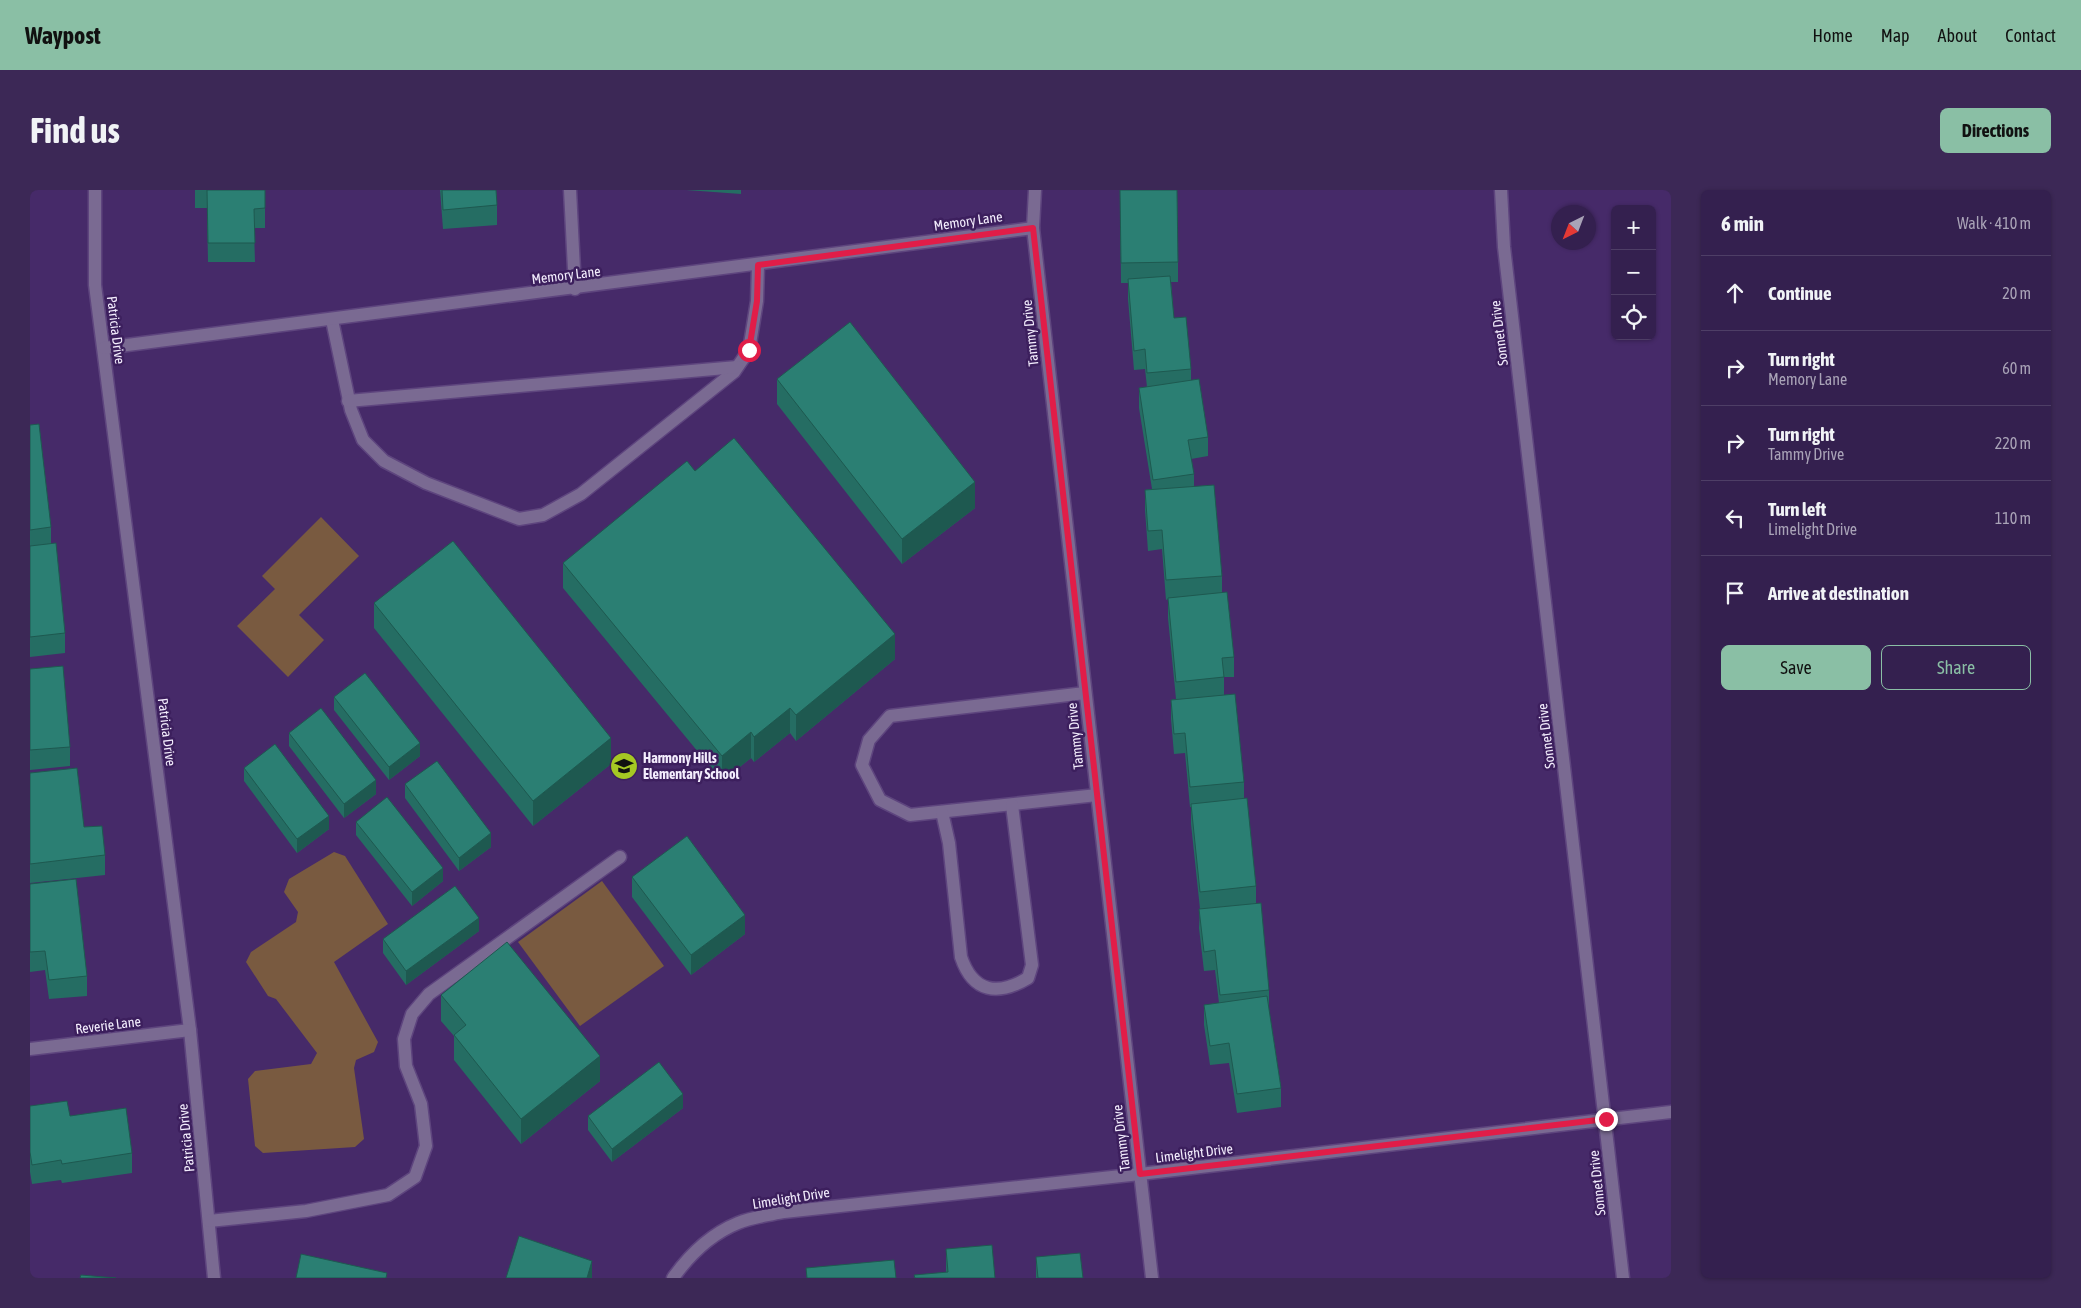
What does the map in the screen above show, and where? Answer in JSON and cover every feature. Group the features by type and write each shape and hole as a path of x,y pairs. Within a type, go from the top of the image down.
{"street":[{"name":"Patricia Drive","path":"95,190 95,285 190,1030 214,1278"},
{"path":"570,190 575,289"},
{"name":"Tammy Drive","path":"1035,190 1033,228 1152,1278"},
{"name":"Sonnet Drive","path":"1501,190 1504,246 1623,1278"},
{"name":"Memory Lane","path":"104,348 575,289 1033,228"},
{"path":"332,320 348,401 363,440 384,461 426,483 519,519 543,515 581,494 646,444 737,367 749,350 757,301 758,265"},
{"path":"348,401 737,367"},
{"path":"1086,693 890,716 869,740 862,765 880,800 910,815 1097,795"},
{"path":"942,812 949,843 961,957 973,981 983,987 994,989 1018,984 1028,978 1032,964 1012,805"},
{"path":"209,1221 306,1211 388,1195 415,1176 426,1146 421,1104 406,1066 404,1039 412,1014 429,994 620,857"},
{"name":"Reverie Lane","path":"30,1049 190,1030"},
{"name":"Limelight Drive","path":"674,1278 687,1258 698,1248 738,1223 784,1212 1140,1174 1671,1112"}],"shaded area":[{"path":"321,517 359,556 299,615 324,640 288,677 237,626 275,589 262,576"},
{"path":"334,852 345,856 388,924 334,962 378,1042 374,1052 356,1060 354,1068 364,1139 355,1147 263,1153 255,1146 248,1079 255,1071 311,1064 317,1053 276,999 268,996 246,962 251,952 296,922 298,912 284,892 289,879"},
{"path":"602,881 664,966 580,1026 518,942"}],"building":[{"path":"207,190 265,190 265,208 254,209 255,243 208,243"},
{"path":"442,190 496,190 497,205 443,210"},
{"path":"1120,190 1177,190 1178,262 1121,263"},
{"path":"1170,276 1174,318 1186,317 1191,369 1147,373 1145,349 1134,351 1128,279"},
{"path":"850,322 975,482 902,539 777,379"},
{"path":"1199,379 1208,437 1188,440 1194,474 1153,480 1139,388"},
{"path":"39,424 51,527 30,530 30,425"},
{"path":"734,438 895,634 796,715 790,708 754,737 751,732 722,756 563,563 687,461 695,471"},
{"path":"1214,485 1222,576 1166,580 1162,530 1148,531 1145,490"},
{"path":"453,541 611,738 533,801 374,603"},
{"path":"56,543 65,633 30,637 30,546"},
{"path":"1227,592 1234,657 1222,658 1224,677 1176,682 1168,598"},
{"path":"63,666 70,747 30,750 30,669"},
{"path":"365,673 420,743 389,767 334,697"},
{"path":"1235,694 1244,782 1190,787 1185,733 1174,734 1171,700"},
{"path":"321,708 376,780 344,804 289,733"},
{"path":"275,744 329,816 297,839 244,768"},
{"path":"437,761 491,833 459,858 405,784"},
{"path":"77,768 84,827 102,826 105,855 30,864 30,773"},
{"path":"387,797 443,868 412,892 356,822"},
{"path":"1247,798 1256,886 1200,892 1191,804"},
{"path":"687,836 745,915 691,955 632,877"},
{"path":"76,879 87,976 49,980 45,951 30,952 30,884"},
{"path":"455,886 479,918 406,971 383,939"},
{"path":"1261,903 1269,990 1220,995 1215,950 1204,952 1199,909"},
{"path":"507,942 600,1056 521,1119 454,1035 466,1025 441,995"},
{"path":"1267,996 1281,1088 1237,1094 1229,1043 1210,1046 1204,1005"},
{"path":"659,1062 683,1094 612,1149 588,1116"},
{"path":"67,1101 70,1116 126,1108 132,1153 62,1164 61,1160 32,1165 30,1152 30,1106"},
{"path":"519,1236 592,1261 587,1278 506,1278"},
{"path":"992,1245 995,1278 915,1278 914,1275 948,1272 946,1249"},
{"path":"1080,1253 1083,1278 1038,1278 1036,1257"},
{"path":"301,1254 387,1273 386,1278 296,1278"},
{"path":"894,1260 896,1278 807,1278 806,1268"},
{"path":"81,1275 116,1278 80,1278"}],"place":[{"name":"Harmony Hills Elementary School","path":"624,766"}],"route":[{"path":"749,350 757,301 758,265 1033,228 1140,1174 1606,1119"}]}
